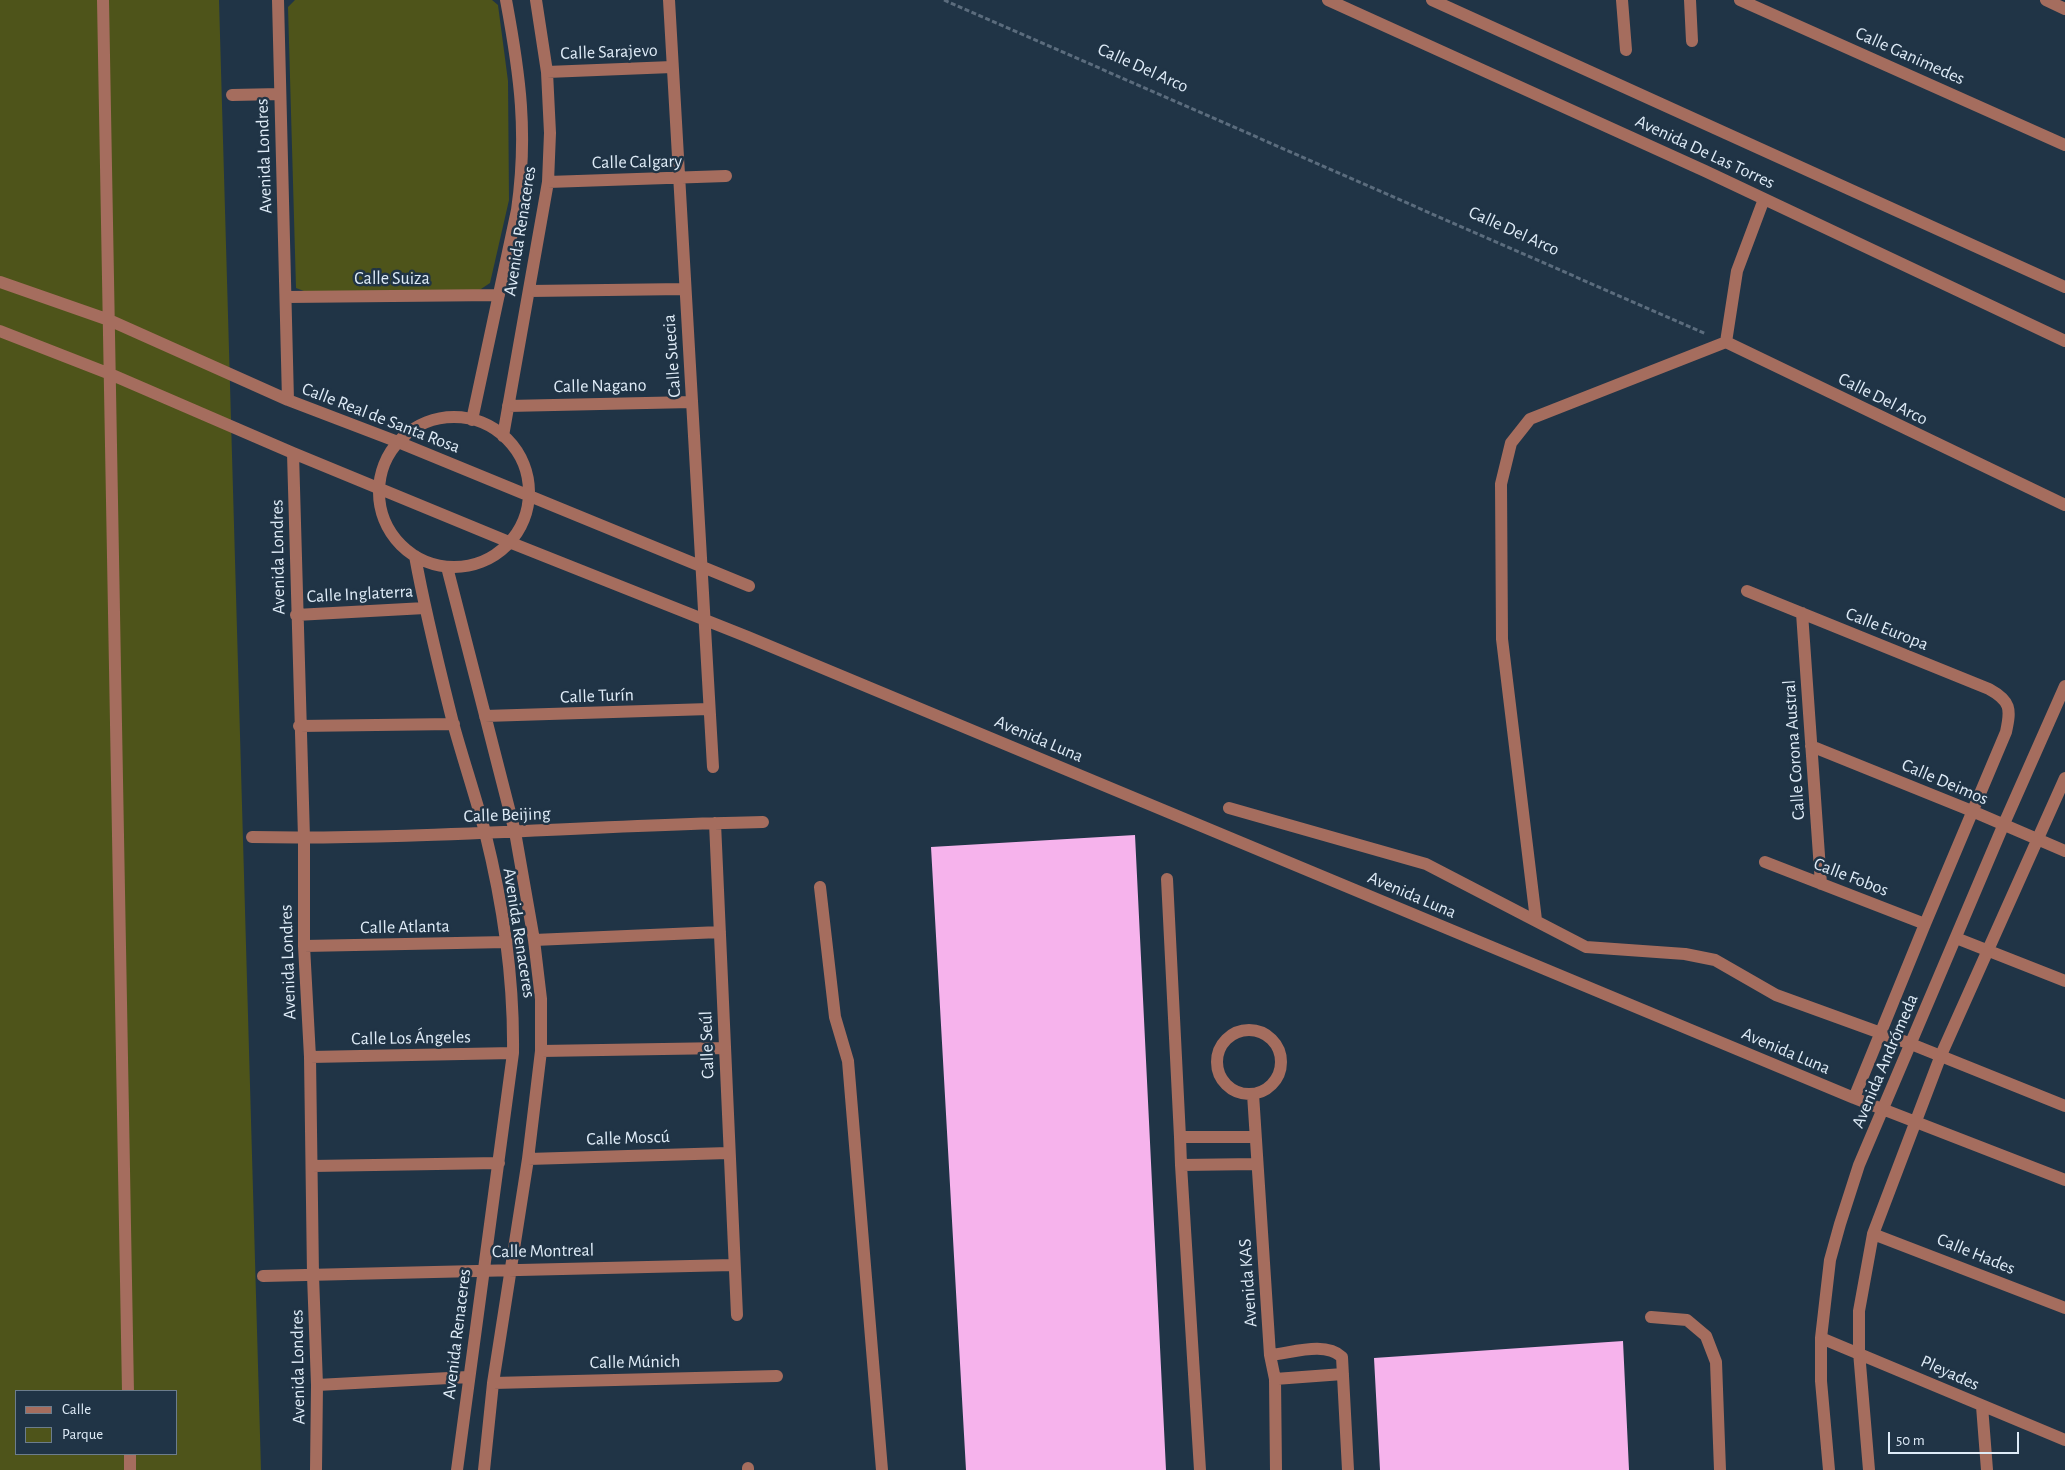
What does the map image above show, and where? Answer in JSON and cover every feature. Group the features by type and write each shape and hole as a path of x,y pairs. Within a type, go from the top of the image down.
{"street":[{"path":"103,0 128,1390"},
{"name":"Avenida Londres","path":"278,0 288,400"},
{"name":"Avenida Renaceres","path":"472,420 522,179 521,88 506,0"},
{"name":"Avenida Renaceres","path":"503,436 548,182 550,133 547,72 536,0"},
{"name":"Calle Suecia","path":"669,0 713,767"},
{"name":"Avenida De Las Torres","path":"1328,0 1764,199 2065,341"},
{"name":"Avenida De Las Torres","path":"1432,0 2065,287"},
{"path":"1622,0 1626,50"},
{"path":"1690,0 1692,41"},
{"name":"Calle Ganimedes","path":"1740,0 2065,145"},
{"path":"2046,0 2065,9"},
{"name":"Calle Sarajevo","path":"547,72 672,67"},
{"path":"232,95 280,94"},
{"name":"Calle Calgary","path":"548,182 726,176"},
{"path":"1536,920 1502,639 1500,484 1511,443 1530,419 1726,342 1737,270 1764,199"},
{"name":"Calle Real de Santa Rosa","path":"0,282 109,320 288,400 398,442 749,586"},
{"path":"529,291 685,288"},
{"name":"Calle Suiza","path":"286,297 499,295"},
{"path":"0,332 110,374 293,453 706,620"},
{"name":"Calle Del Arco","path":"1726,342 2065,505"},
{"name":"Calle Nagano","path":"508,406 692,402"},
{"path":"455,417 472,420 493,428 503,436 518,453 527,473 529,496 523,521 510,542 492,557 470,565 447,567 430,564 415,556 399,543 387,527 380,508 379,487 382,471 388,456 398,442 424,424 439,419 455,417"},
{"name":"Avenida Londres","path":"293,453 299,726 304,838 304,946 310,1057 313,1274 317,1385 316,1470"},
{"name":"Avenida Renaceres","path":"415,556 425,608 454,724 485,834 507,942 512,988 513,1053 499,1163 482,1270 457,1470"},
{"name":"Avenida Renaceres","path":"447,567 515,832 534,940 541,999 541,1051 528,1159 493,1383 484,1470"},
{"name":"Calle Europa","path":"1747,591 1990,689 2003,697 2009,707"},
{"name":"Calle Inglaterra","path":"296,615 425,608"},
{"name":"Calle Corona Austral","path":"1802,613 1821,884"},
{"name":"Avenida Luna","path":"706,620 1854,1098 2065,1180"},
{"name":"Avenida Andrómeda","path":"1828,1470 1821,1381 1821,1338 1830,1260 1859,1165 2003,826 2065,686"},
{"name":"Avenida Andrómeda","path":"1854,1098 2006,732 2009,707"},
{"name":"Calle Turín","path":"486,716 709,709"},
{"path":"299,726 454,724"},
{"name":"Calle Deimos","path":"1811,746 1972,811 2065,852"},
{"path":"1869,1470 1859,1352 1859,1311 1873,1234 1941,1056 2065,778"},
{"path":"1229,808 1426,864 1586,947 1685,954 1715,960 1776,995 1912,1044 2065,1106"},
{"name":"Calle Beijing","path":"252,837 304,838 485,834 763,822"},
{"name":"Calle Seúl","path":"716,823 728,1152 737,1315"},
{"name":"Calle Fobos","path":"1765,862 1925,924"},
{"path":"1167,879 1181,1166 1200,1470"},
{"path":"820,887 835,1017 848,1061 882,1470"},
{"path":"534,940 720,932"},
{"path":"1956,938 2065,981"},
{"name":"Calle Atlanta","path":"304,946 507,942"},
{"path":"1256,1030 1275,1042 1282,1063 1273,1084 1253,1094 1231,1090 1217,1072 1218,1049 1234,1033 1256,1030"},
{"path":"541,1051 724,1048"},
{"name":"Calle Los Ángeles","path":"310,1057 513,1053"},
{"name":"Avenida KAS","path":"1253,1094 1270,1356 1275,1379 1276,1470"},
{"path":"1180,1138 1255,1137"},
{"name":"Calle Moscú","path":"528,1159 728,1152"},
{"path":"312,1166 499,1163"},
{"path":"1181,1166 1257,1164"},
{"name":"Calle Hades","path":"1873,1234 2065,1308"},
{"name":"Calle Montreal","path":"263,1276 733,1265"},
{"path":"1651,1317 1687,1320 1706,1336 1716,1362 1720,1470"},
{"name":"Pleyades","path":"1821,1338 1859,1352 2065,1440"},
{"path":"1270,1356 1325,1348 1336,1351 1342,1357 1348,1470"},
{"path":"1275,1379 1343,1374"},
{"name":"Calle Múnich","path":"493,1383 777,1376"},
{"path":"317,1385 468,1378"},
{"path":"1982,1406 1987,1470"},
{"path":"130,1455 130,1470"}],"path":[{"name":"Calle Del Arco","path":"944,0 1726,342"}],"green space":[{"path":"0,0 219,0 261,1470 0,1470"},
{"path":"295,0 492,0 498,5 508,81 509,200 490,283 478,291 309,293 296,288 288,7"}],"building":[{"path":"1135,835 1166,1470 966,1470 931,847"},
{"path":"1623,1341 1629,1470 1380,1470 1374,1358"}]}
